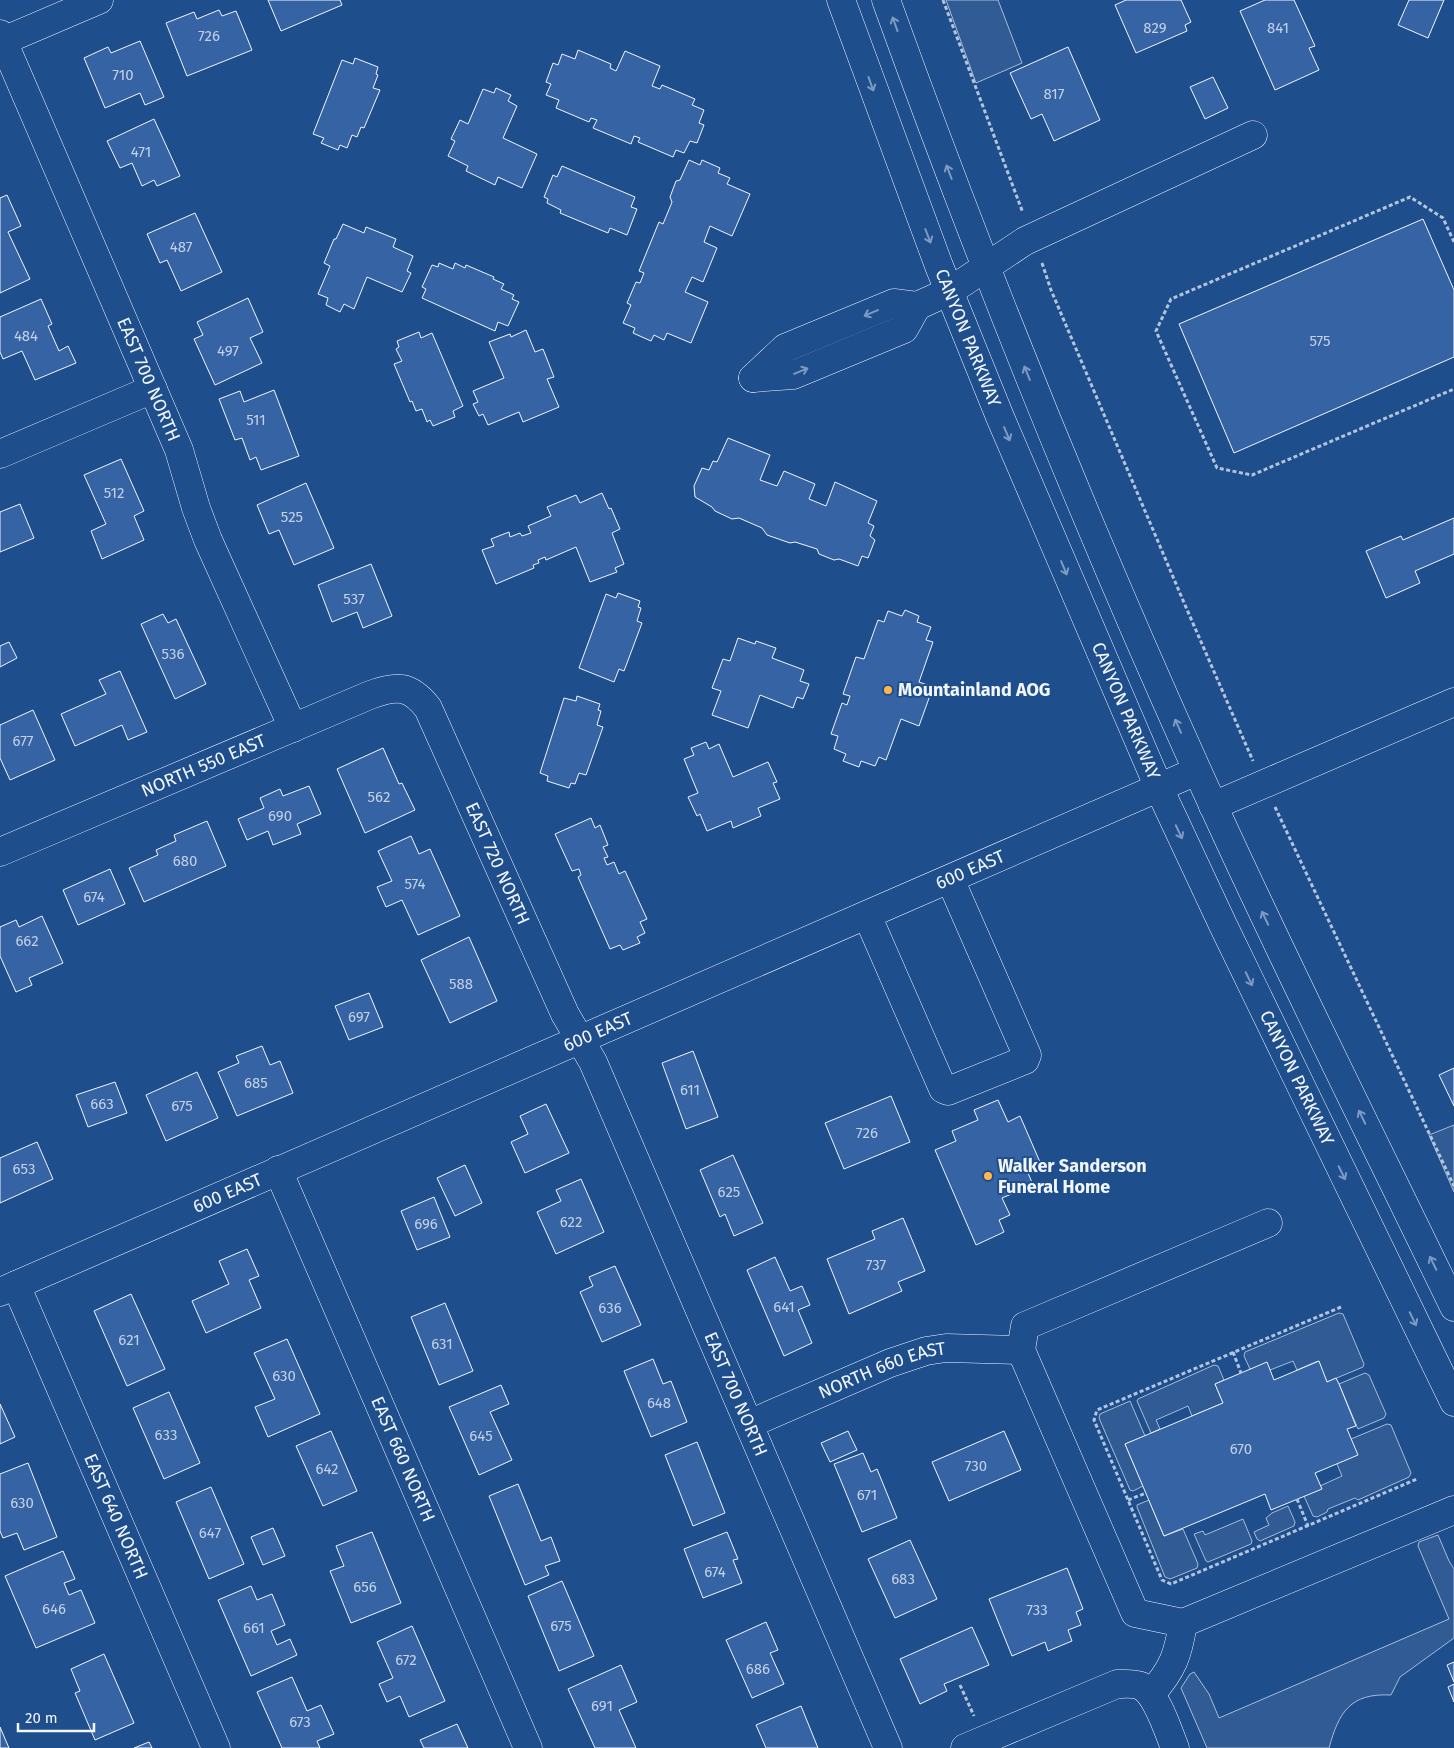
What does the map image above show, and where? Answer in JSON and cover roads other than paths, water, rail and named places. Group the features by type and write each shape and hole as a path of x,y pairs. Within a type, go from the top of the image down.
{"main road":[{"path":"2,38 99,0"},
{"name":"CANYON PARKWAY","path":"842,0 880,108 1000,417 1159,788 1223,925 1454,1402"},
{"path":"886,0 985,267 1073,482 1197,771 1278,946 1454,1307"},
{"name":"EAST 700 NORTH","path":"2,38 179,450 196,508 208,540 293,728"},
{"path":"918,306 904,329 794,375 753,378 786,348 894,303 918,306 950,291 1032,237 1253,135"},
{"path":"0,454 153,389"},
{"name":"NORTH 550 EAST","path":"0,852 386,689 408,690"},
{"name":"EAST 720 NORTH","path":"408,690 419,696 428,708 564,1014 580,1040"},
{"path":"1213,806 1454,702"},
{"name":"600 EAST","path":"8,1288 1197,771"},
{"path":"867,915 943,1089 948,1092 1026,1060 1027,1055 950,879"},
{"name":"EAST 700 NORTH","path":"580,1040 593,1062 888,1748"},
{"name":"EAST 660 NORTH","path":"278,1170 528,1748"},
{"path":"1268,1223 1024,1326 1021,1350 1135,1612 1183,1623 1454,1510"},
{"name":"EAST 640 NORTH","path":"8,1288 216,1748"},
{"name":"NORTH 660 EAST","path":"749,1424 890,1363 926,1351 946,1348 1021,1350"},
{"path":"965,1748 1117,1684 1140,1689 1166,1677 1178,1650 1183,1623"},
{"path":"1140,1689 1175,1748"}],"place":[{"name":"Mountainland AOG","path":"888,690"},
{"name":"Walker Sanderson Funeral Home","path":"988,1176"}]}
